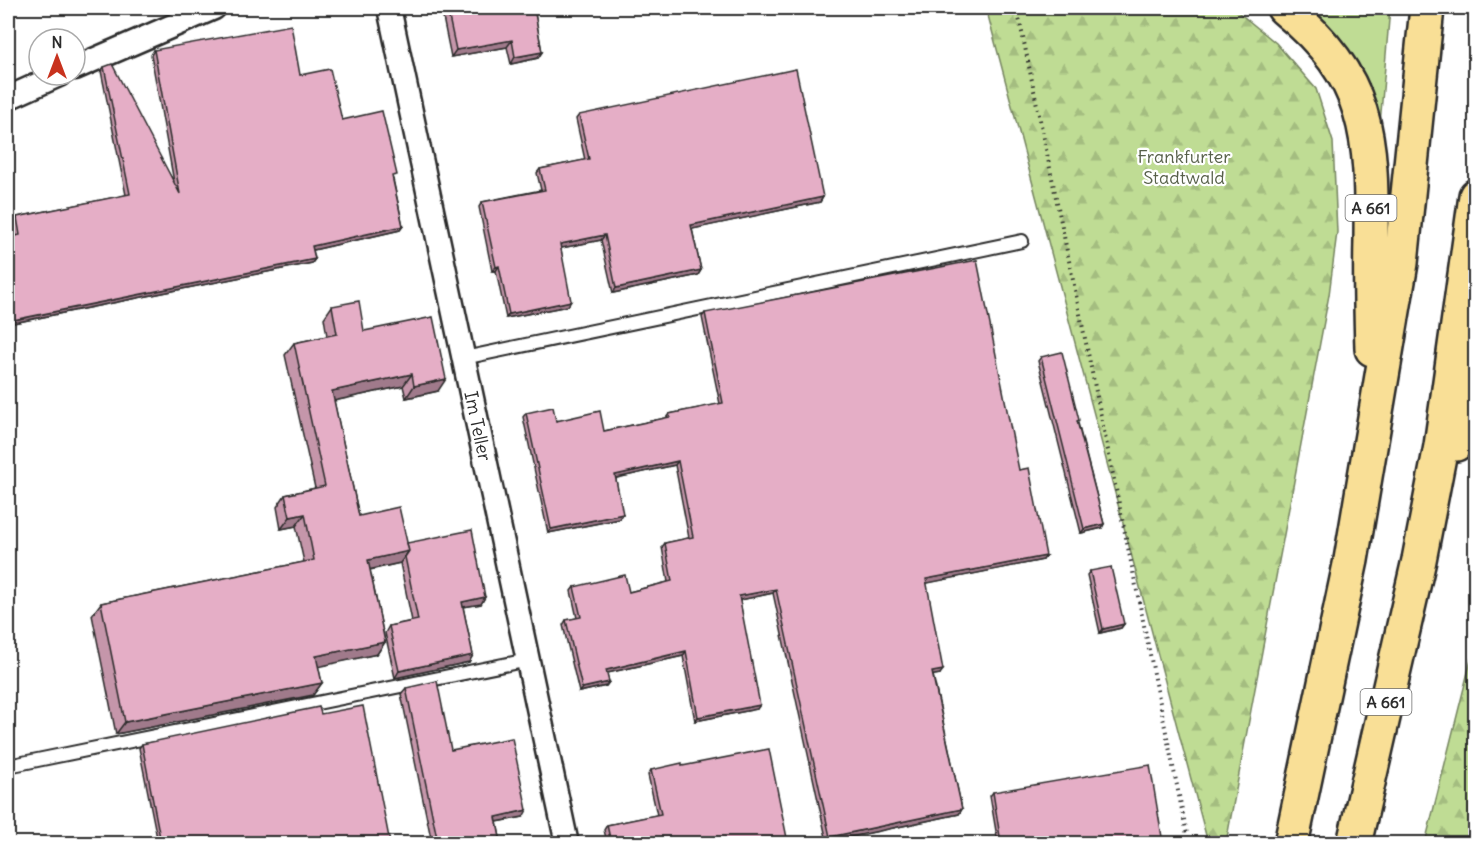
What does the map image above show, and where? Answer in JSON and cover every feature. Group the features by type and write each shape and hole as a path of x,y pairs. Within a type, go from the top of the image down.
{"highway":[{"name":"A 661","path":"1284,8 1326,48 1356,97 1365,120 1372,192 1372,437"},
{"name":"A 661","path":"1291,843 1351,560 1401,263 1427,8"},
{"name":"A 661","path":"1354,843 1419,560 1440,446 1476,196"},
{"name":"A 661","path":"1419,560 1476,384"}],"street":[{"path":"87,63 214,8"},
{"name":"Im Teller","path":"388,8 567,843"},
{"path":"8,98 32,87"}],"lane":[{"path":"464,358 1022,241"},
{"path":"8,766 528,660"}],"path":[{"path":"1017,8 1189,843"}],"green space":[{"name":"Frankfurter Stadtwald","path":"986,8 1233,8 1276,43 1316,89 1333,142 1337,232 1329,295 1226,843 1208,843"},
{"path":"1302,8 1390,8 1380,124 1364,85"},
{"path":"1475,644 1475,843 1425,843"}],"building":[{"path":"447,8 534,8 542,52 515,57 512,40 456,50"},
{"path":"291,25 300,75 330,69 342,120 382,111 397,175 392,176 403,226 312,246 315,259 8,321 8,238 20,235 17,217 130,194 104,67 112,64 180,194 154,50"},
{"path":"796,69 823,197 691,225 701,270 616,288 605,235 560,244 571,301 509,314 482,202 545,190 540,169 589,159 579,115"},
{"path":"977,260 1019,470 1029,468 1046,556 926,579 943,670 932,672 962,809 830,837 776,589 739,596 760,705 698,717 686,651 606,670 609,682 582,688 566,620 581,617 574,587 625,575 629,592 672,581 665,543 693,537 678,461 615,475 623,514 551,529 526,413 553,407 556,421 600,411 604,431 723,403 705,313"},
{"path":"359,301 364,331 433,317 446,379 414,386 412,374 332,391 359,516 399,507 409,551 368,560 385,642 316,656 322,683 125,722 101,603 314,560 305,514 290,517 285,495 325,486 294,343 337,334 332,306"},
{"path":"1062,352 1104,524 1084,529 1041,357"},
{"path":"472,530 485,597 462,602 473,655 399,671 389,626 418,620 405,557 409,551 407,543"},
{"path":"1111,567 1124,624 1103,629 1090,571"},
{"path":"437,681 451,750 512,738 527,810 496,817 501,843 438,843 406,688"},
{"path":"363,706 390,843 161,843 142,744 319,707 321,714"},
{"path":"769,749 788,843 611,843 607,825 661,814 651,770"},
{"path":"1150,765 1163,843 1001,843 993,792"}]}
